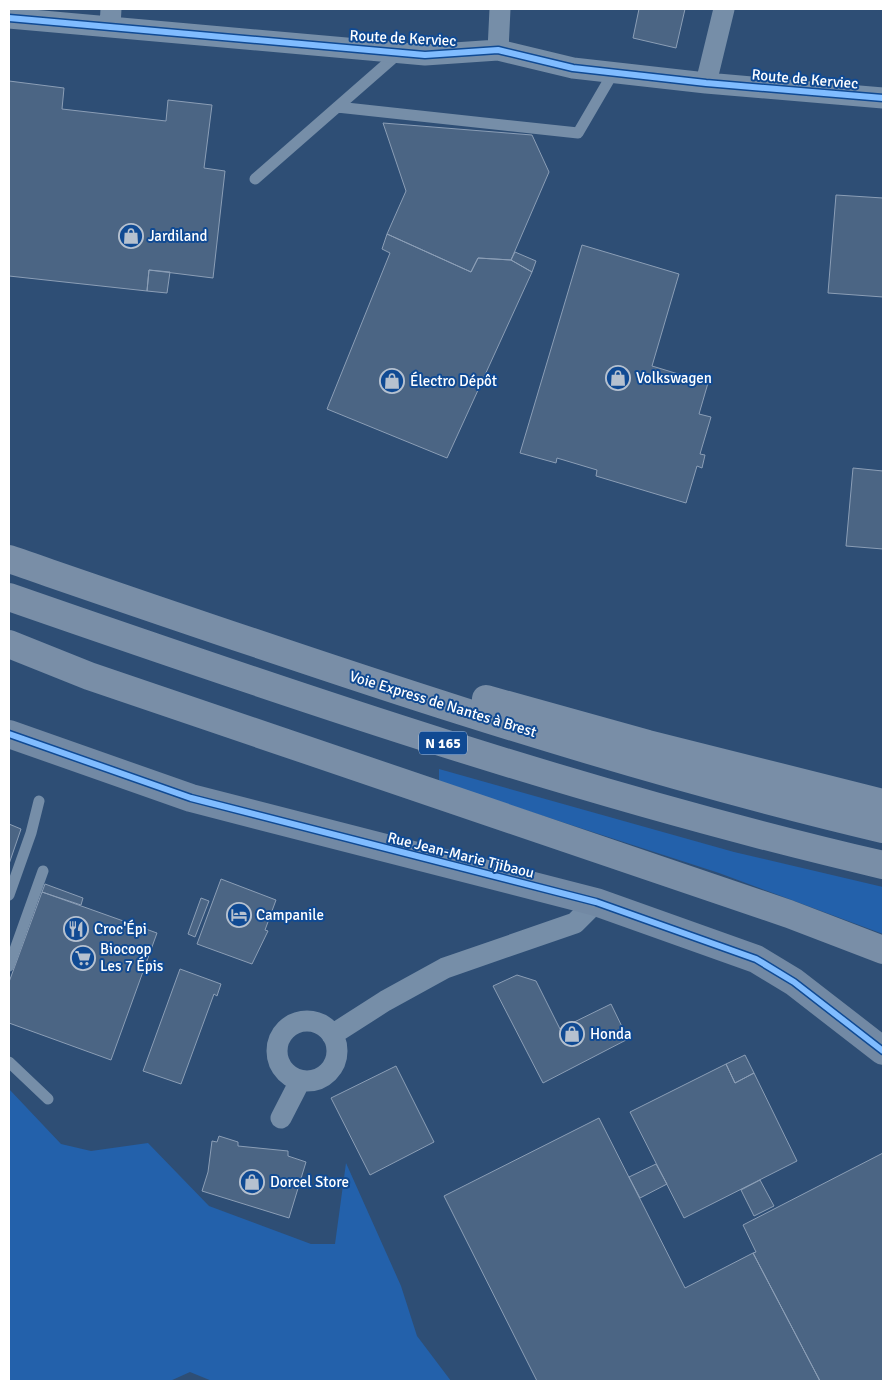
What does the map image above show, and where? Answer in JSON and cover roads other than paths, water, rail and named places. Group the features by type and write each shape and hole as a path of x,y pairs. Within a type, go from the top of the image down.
{"highway":[{"name":"Voie Express de Nantes à Brest","path":"9,559 398,692 753,797 883,829"},
{"name":"N 165","path":"9,597 241,678 546,775 883,865"},
{"path":"9,644 89,676 789,914 883,950"},
{"name":"N 165","path":"398,692 459,692 648,744 883,803"}],"street":[{"path":"498,50 500,9"},
{"path":"706,83 724,9"},
{"name":"Route de Kerviec","path":"9,18 111,18 425,55 498,50 573,68 613,73 883,98"},
{"name":"Rue Jean-Marie Tjibaou","path":"9,734 191,798 596,902 756,959 794,982 883,1051"},
{"path":"332,1035 385,1001 445,968 575,924 596,902"},
{"path":"298,1022 317,1023 332,1035 337,1054 335,1064 329,1072 320,1078 311,1082 300,1081 291,1077 283,1070 278,1062 276,1052 282,1034 298,1022"},
{"path":"281,1118 300,1081"}],"lane":[{"path":"255,179 399,53"},
{"path":"338,107 578,133 613,73"},
{"path":"9,895 31,833 39,801"},
{"path":"9,966 43,871"},
{"path":"9,1062 48,1099"}],"place":[{"name":"Jardiland","path":"131,236"},
{"name":"Volkswagen","path":"618,378"},
{"name":"Électro Dépôt","path":"392,381"},
{"name":"Campanile","path":"239,915"},
{"name":"Croc'Épi","path":"76,929"},
{"name":"Biocoop Les 7 Épis","path":"83,958"},
{"name":"Honda","path":"572,1034"},
{"name":"Dorcel Store","path":"252,1182"}]}
